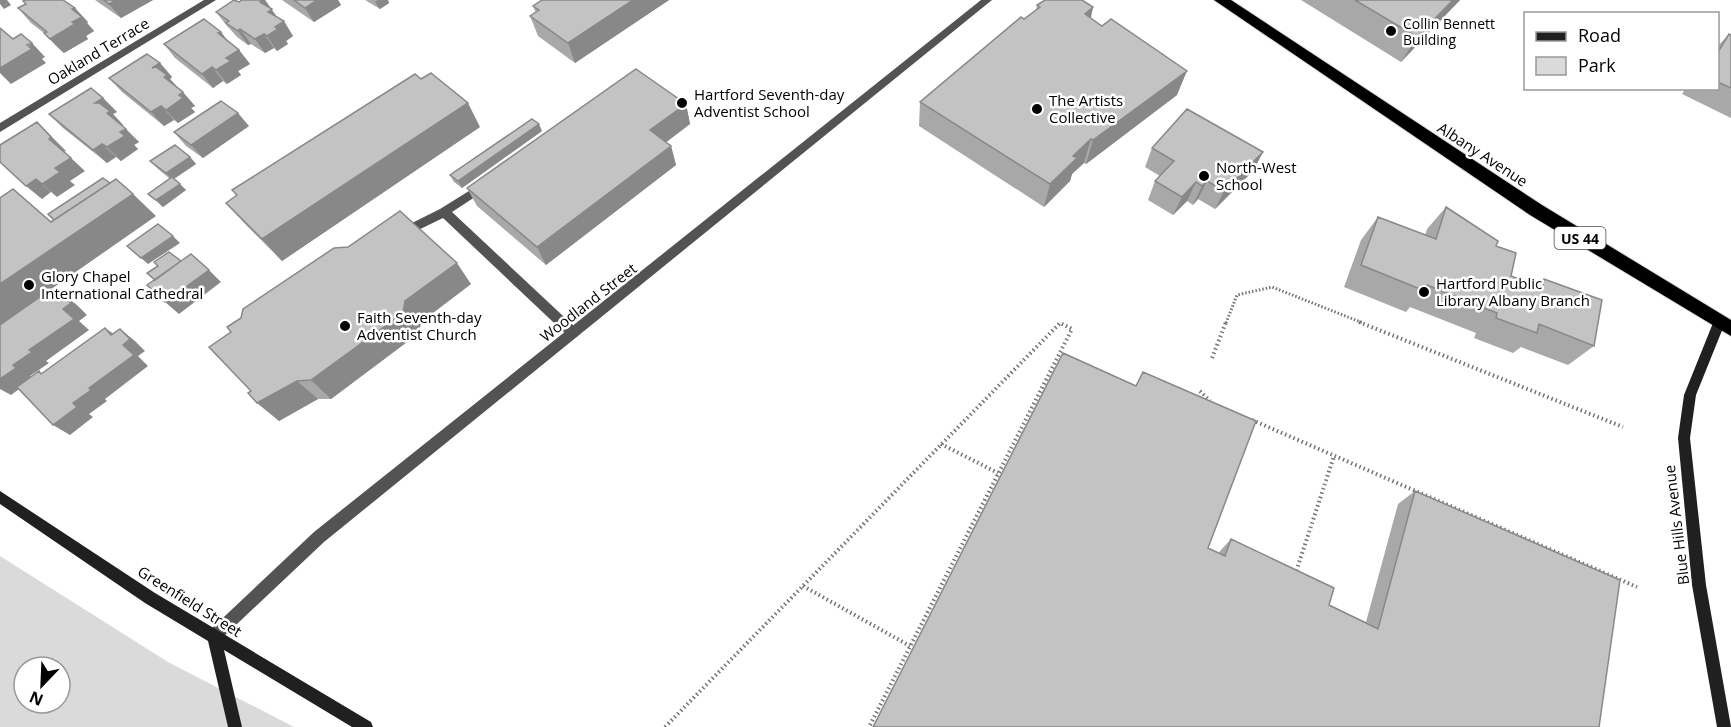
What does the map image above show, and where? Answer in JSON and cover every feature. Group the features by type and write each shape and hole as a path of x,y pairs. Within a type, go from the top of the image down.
{"highway":[{"name":"Albany Avenue","path":"1221,0 1536,210 1725,326"}],"street":[{"name":"Oakland Terrace","path":"0,128 211,0"},
{"name":"Woodland Street","path":"214,636 319,537 987,0"},
{"path":"406,231 444,212 477,190"},
{"path":"444,212 573,333"},
{"name":"Blue Hills Avenue","path":"1724,727 1696,563 1684,438 1690,395 1725,326"},
{"name":"Greenfield Street","path":"0,497 150,598 366,727"},
{"path":"214,636 235,727"}],"path":[{"path":"1212,358 1237,295 1272,287 1623,427"},
{"path":"665,727 1060,323 1072,329 869,727"},
{"path":"1200,391 1207,400 1218,405"},
{"path":"1250,419 1637,587"},
{"path":"941,444 998,473"},
{"path":"1292,585 1334,456"},
{"path":"1605,585 1607,574"},
{"path":"803,586 910,646"}],"green space":[{"path":"0,556 168,662 294,727 0,727"}],"building":[{"path":"63,0 75,8 72,9 82,17 72,22 75,24 50,39 44,33 47,32 18,8 26,4 23,1"},
{"path":"104,0 116,0 109,4"},
{"path":"234,0 239,2 262,0 260,2 272,9 268,12 284,21 275,27 278,29 267,36 264,34 255,39 226,23 229,21 216,12"},
{"path":"294,0 317,0 305,8"},
{"path":"542,0 633,0 568,43 530,16 539,10 533,6"},
{"path":"1045,0 1082,0 1093,7 1085,14 1102,26 1111,19 1187,71 1093,140 1091,139 1073,156 1077,158 1050,184 920,102 1021,17 1024,19 1040,7 1037,5"},
{"path":"1355,0 1453,0 1417,37"},
{"path":"204,19 239,50 226,58 231,61 216,70 212,67 202,74 164,44"},
{"path":"0,28 13,39 21,34 32,43 27,45 32,49 0,68"},
{"path":"1729,34 1731,35 1731,88 1719,82 1719,50"},
{"path":"147,54 160,63 152,68 156,67 167,75 164,77 183,92 179,95 183,98 166,110 161,106 151,112 109,78"},
{"path":"636,69 686,104 650,130 671,146 537,247 467,188"},
{"path":"431,73 468,103 262,239 226,203 237,195 232,190 415,74 421,79"},
{"path":"91,88 103,98 95,103 99,103 110,111 107,113 126,129 120,132 125,136 107,147 102,144 93,150 49,114"},
{"path":"221,101 238,113 191,145 174,132"},
{"name":"North-West School","path":"1187,109 1263,152 1224,191 1207,181 1202,186 1196,182 1182,197 1155,181 1174,161 1152,148"},
{"path":"532,119 539,124 458,181 450,175"},
{"path":"37,122 51,137 49,139 71,158 55,168 60,172 42,184 36,179 26,186 0,162 0,145"},
{"path":"175,145 190,157 166,173 150,161"},
{"path":"172,177 180,184 156,200 148,194"},
{"path":"103,178 110,183 54,220 48,214"},
{"path":"116,179 133,194 0,284 0,198 13,189 51,222"},
{"path":"1446,207 1498,241 1496,246 1516,253 1511,276 1542,288 1544,279 1602,300 1594,346 1539,324 1537,333 1496,318 1497,313 1427,285 1425,291 1361,265 1378,217 1436,239"},
{"name":"Faith Seventh-day Adventist Church","path":"400,211 457,263 405,301 403,313 311,380 297,381 257,403 248,393 251,391 209,347 231,332 227,327 241,318 243,309 334,248 348,247"},
{"path":"158,224 173,236 141,258 127,246"},
{"path":"169,252 181,261 155,280 147,273 158,266 154,262"},
{"path":"191,254 209,270 165,302 147,285"},
{"path":"47,292 54,298 61,293 71,303 63,309 74,319 29,350 32,352 13,365 16,368 0,379 0,325"},
{"path":"105,328 111,335 120,329 130,339 123,345 134,355 89,388 91,390 73,403 77,407 53,425 17,387 39,371 41,374"},
{"path":"1063,353 1136,386 1143,372 1256,421 1208,548 1225,556 1231,539 1334,588 1329,605 1378,629 1415,491 1620,580 1599,727 873,727"}],"place":[{"name":"Collin Bennett Building","path":"1391,31"},
{"name":"Hartford Seventh-day Adventist School","path":"682,103"},
{"name":"The Artists Collective","path":"1037,109"},
{"name":"North-West School","path":"1204,176"},
{"name":"Glory Chapel International Cathedral","path":"29,285"},
{"name":"Hartford Public Library Albany Branch","path":"1424,292"},
{"name":"Faith Seventh-day Adventist Church","path":"345,326"}]}
